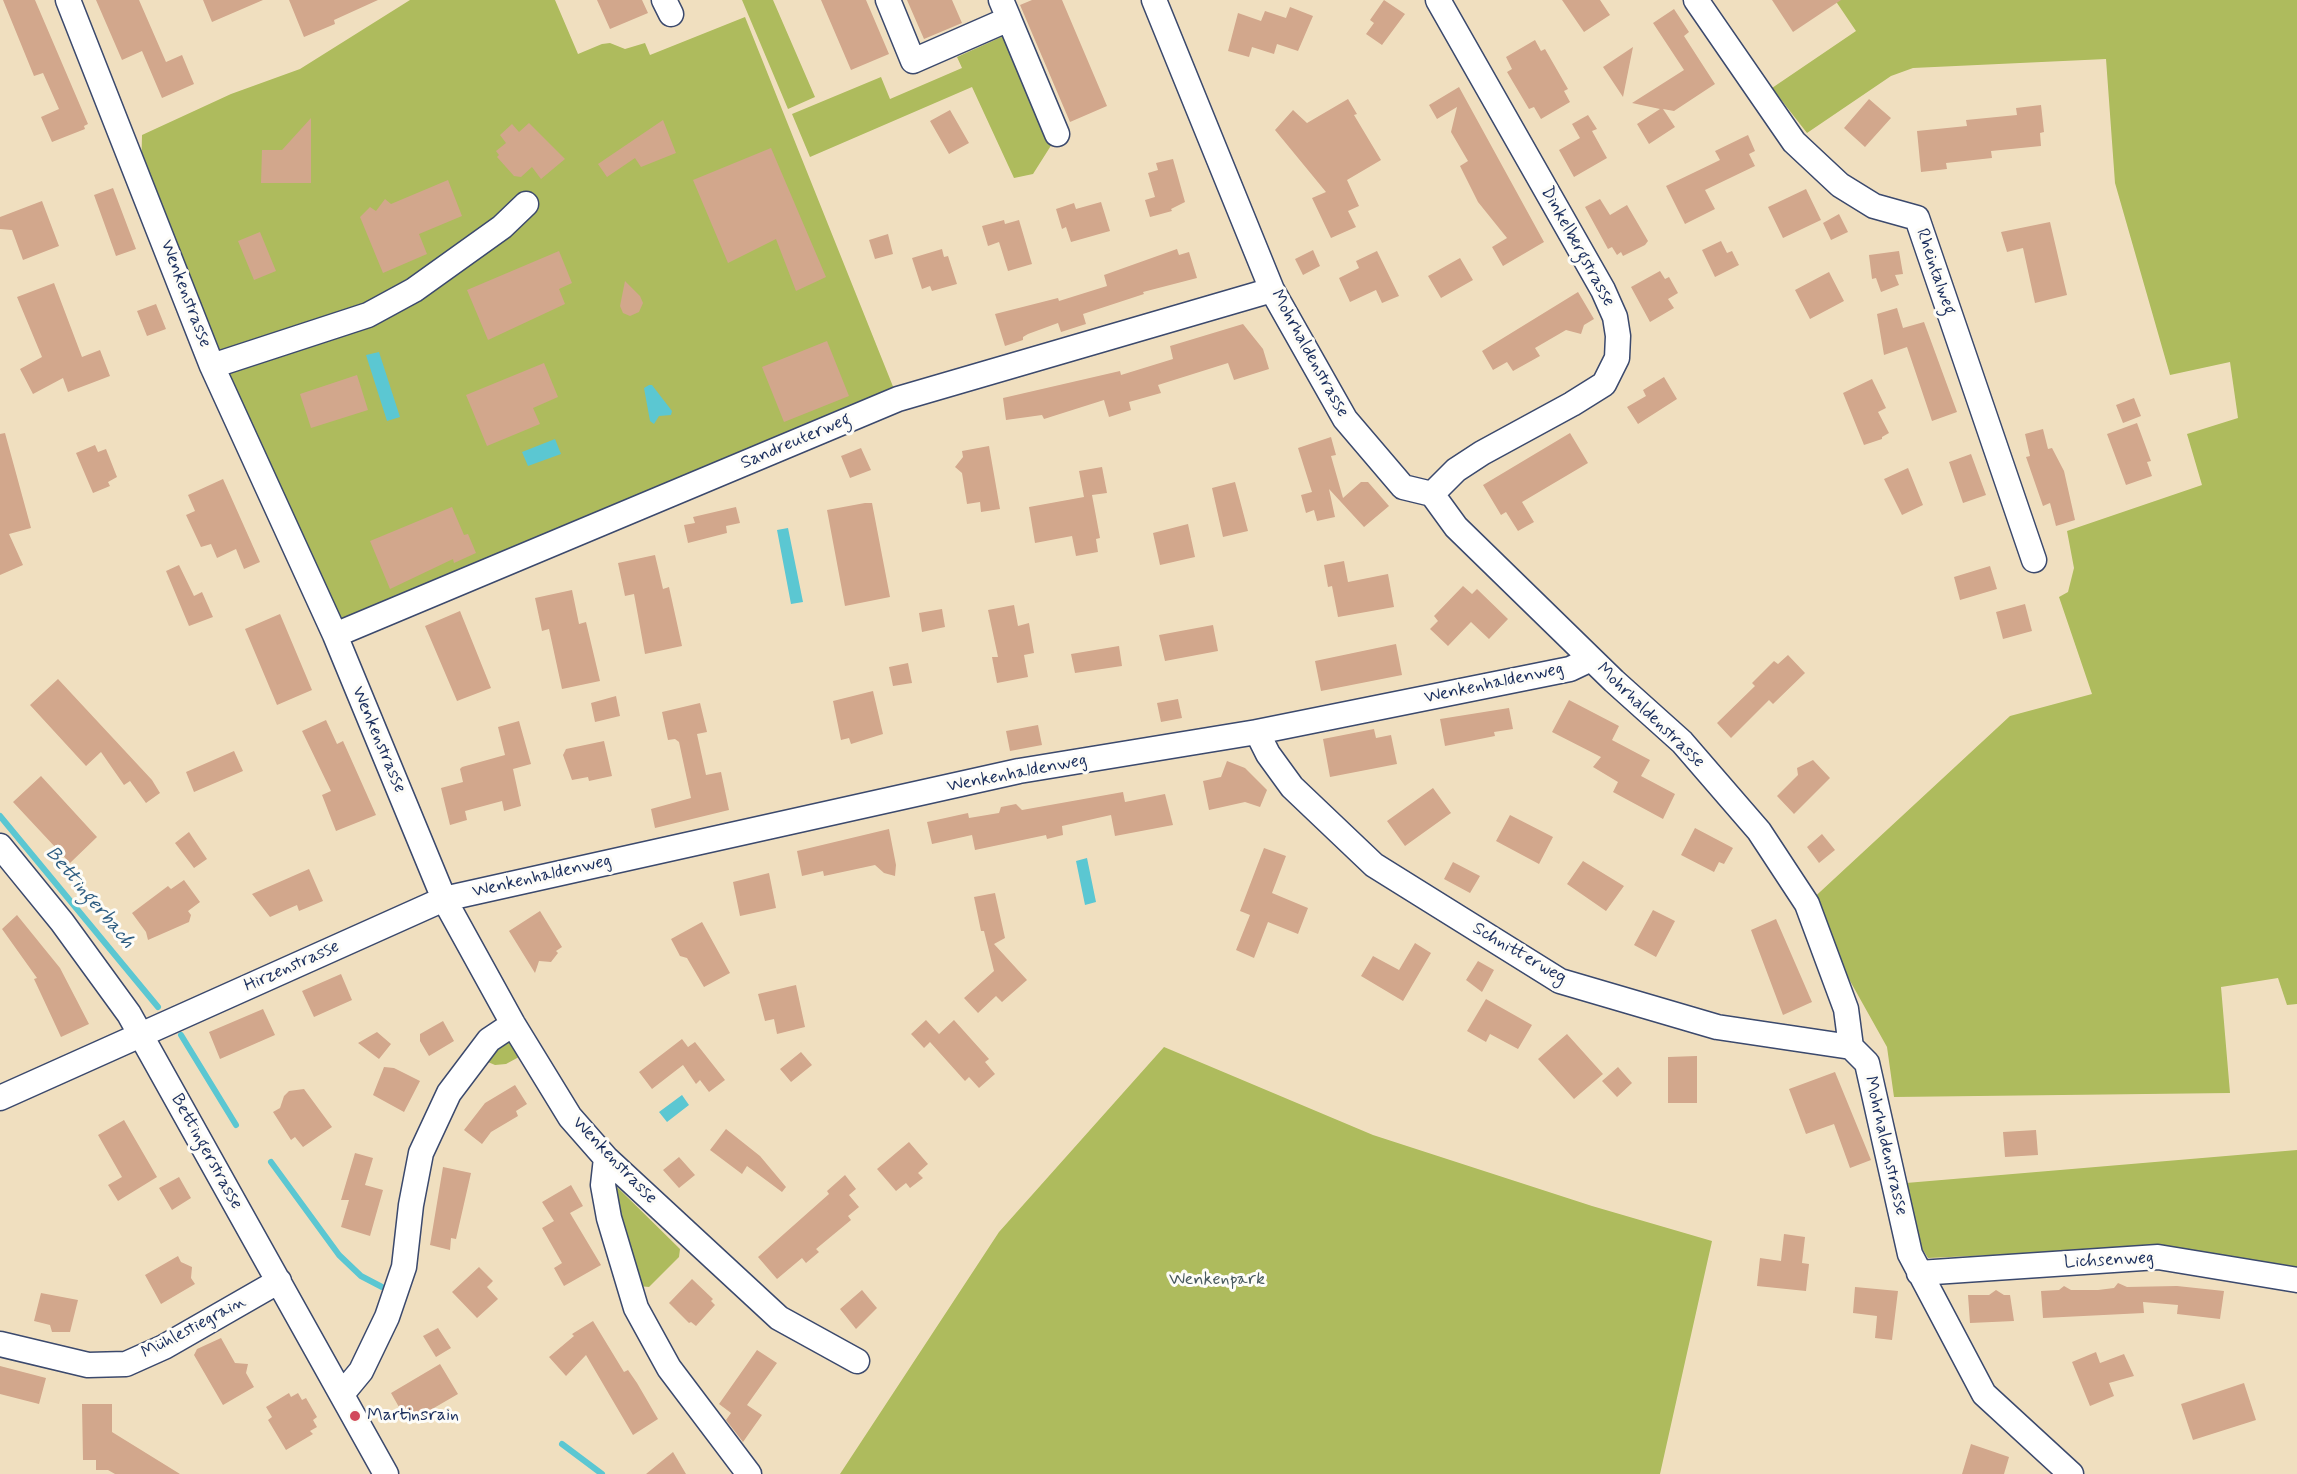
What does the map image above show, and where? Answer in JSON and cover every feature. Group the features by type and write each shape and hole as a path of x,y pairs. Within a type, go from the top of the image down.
{"street":[{"name":"Wenkenstrasse","path":"68,0 212,366 335,635 444,899 513,1024 570,1117 606,1158 779,1318 857,1361"},
{"path":"888,0 913,61 1005,10 1058,134"},
{"name":"Mohrhaldenstrasse","path":"1154,0 1272,291 1345,419 1403,487 1432,494 1456,527 1591,659 1682,742 1759,831 1808,904 1846,1009 1851,1047 1866,1063 1908,1247 1919,1273 1984,1394 2071,1474"},
{"name":"Dinkelbergstrasse","path":"1432,494 1456,470 1482,453 1604,384 1617,358 1618,336 1615,318 1603,290 1438,0"},
{"name":"Rheintalweg","path":"1696,0 1794,142 1840,185 1874,206 1917,218 2034,561"},
{"path":"212,366 368,315 414,290 502,227 526,204"},
{"name":"Sandreuterweg","path":"335,635 898,399 1272,291"},
{"name":"Wenkenhaldenweg","path":"444,899 1019,771 1257,732 1570,669 1591,659"},
{"name":"Schnitterweg","path":"1257,732 1268,754 1292,787 1374,865 1560,981 1717,1027 1851,1047"},
{"name":"Bettingerstrasse","path":"0,846 62,922 139,1034 386,1474"},
{"name":"Hirzenstrasse","path":"0,1098 444,899"},
{"path":"342,1394 361,1371 387,1317 404,1267 411,1205 421,1152 449,1093 489,1040 513,1024"},
{"path":"606,1158 603,1185 609,1218 636,1308 669,1368 749,1474"},
{"name":"Lichsenweg","path":"1919,1273 2158,1257 2297,1280"},
{"name":"Mühlestiegrain","path":"0,1344 88,1365 126,1364 164,1347 279,1281"}],"green space":[{"path":"410,0 555,0 578,54 602,44 610,43 625,49 645,43 650,55 745,17 898,399 335,635 141,182 142,135 231,94 300,69"},
{"path":"742,0 773,0 815,97 788,109"},
{"path":"1835,0 2297,0 2297,1004 2287,1005 2278,978 2221,987 2230,1093 1894,1097 1887,1047 1807,904 2010,716 2092,694 2059,597 2068,592 2074,568 2067,531 2202,485 2187,434 2238,418 2230,362 2170,375 2115,183 2106,59 1913,68 1891,76 1807,133 1772,88 1856,31"},
{"path":"1008,34 1052,144 1033,174 1014,178 972,87 810,157 792,114 881,77 890,99 962,68 957,57"},
{"path":"513,1024 530,1051 506,1064 495,1065 476,1057"},
{"name":"Wenkenpark","path":"1164,1047 1373,1135 1592,1206 1712,1241 1660,1474 840,1474 999,1232"},
{"path":"2297,1150 2297,1268 2123,1249 1928,1258 1920,1245 1906,1183"},
{"path":"613,1183 680,1249 679,1257 649,1287 635,1283"}],"water":[{"path":"379,352 400,417 387,421 366,355"},
{"path":"652,385 672,411 671,415 659,416 654,424 650,421 644,388"},
{"path":"555,439 561,454 528,466 522,452"},
{"path":"788,528 803,602 791,604 777,530"},
{"path":"1087,858 1096,902 1085,905 1076,861"},
{"path":"682,1095 689,1105 667,1122 659,1112"}],"building":[{"path":"3,0 35,0 88,124 84,126 85,129 52,142 41,117 59,109 43,73 34,76"},
{"path":"96,0 139,0 166,62 182,55 194,84 162,98 142,51 122,60"},
{"path":"203,0 263,0 212,22"},
{"path":"289,0 378,0 334,20 335,24 304,37"},
{"path":"597,0 642,0 648,13 610,29"},
{"path":"821,0 866,0 889,54 851,70"},
{"path":"907,0 952,0 962,23 924,39"},
{"path":"1032,0 1062,0 1107,106 1070,122 1020,5"},
{"path":"1384,0 1405,14 1382,45 1366,34 1374,23 1370,20"},
{"path":"1562,0 1600,0 1610,15 1584,32"},
{"path":"1772,0 1841,0 1793,32"},
{"path":"1290,7 1313,16 1298,51 1277,44 1274,54 1252,47 1249,57 1228,51 1238,13 1261,21 1265,11 1286,18"},
{"path":"1674,9 1689,32 1684,36 1715,84 1674,111 1663,109 1675,127 1649,144 1637,124 1660,109 1632,103 1684,70 1653,23"},
{"path":"1535,40 1541,51 1545,49 1568,89 1564,91 1570,102 1541,119 1534,107 1529,109 1507,72 1512,69 1506,57"},
{"path":"1633,47 1623,97 1603,67"},
{"path":"1459,87 1544,242 1503,266 1492,247 1507,238 1478,202 1460,166 1468,161 1451,132 1457,107 1437,119 1429,105"},
{"path":"1348,99 1357,114 1354,115 1381,160 1347,180 1359,206 1348,211 1356,227 1331,238 1312,198 1326,192 1275,130 1293,110 1307,123"},
{"path":"1869,99 1891,118 1865,147 1844,128"},
{"path":"2041,105 2044,132 2040,133 2041,146 1991,151 1992,158 1946,163 1947,169 1921,172 1917,131 1967,126 1966,120 2017,115 2016,108"},
{"path":"950,110 969,143 949,154 930,121"},
{"path":"1588,115 1597,129 1592,131 1607,158 1574,177 1559,150 1580,138 1572,124"},
{"path":"311,118 311,183 261,183 262,150 282,150"},
{"path":"663,120 676,153 641,167 635,158 607,177 598,164"},
{"path":"529,123 565,159 541,179 532,167 521,177 514,176 497,157 499,155 496,151 506,143 500,135 512,124 519,132"},
{"path":"1748,135 1755,151 1749,154 1755,166 1705,190 1715,209 1685,224 1666,186 1720,160 1715,151"},
{"path":"771,148 826,277 796,291 776,239 728,263 693,180"},
{"path":"1173,159 1185,202 1171,209 1172,211 1150,217 1145,200 1155,197 1148,173 1158,170 1156,163"},
{"path":"448,180 462,216 419,234 427,254 383,273 360,217 370,207 376,211 385,199 391,204"},
{"path":"113,188 136,249 116,256 94,195"},
{"path":"1806,189 1821,220 1783,238 1768,207"},
{"path":"1600,199 1610,215 1627,205 1648,241 1645,245 1623,256 1621,252 1617,255 1612,247 1608,249 1585,207"},
{"path":"42,201 59,246 23,260 12,230 0,229 0,217"},
{"path":"1101,202 1110,231 1071,242 1066,227 1062,229 1056,209 1074,203 1076,209"},
{"path":"1839,214 1848,232 1831,240 1823,223"},
{"path":"1004,220 1005,224 1019,220 1032,264 1008,271 999,242 988,246 982,226"},
{"path":"2050,222 2067,295 2035,303 2023,248 2007,252 2001,232"},
{"path":"260,232 276,271 254,280 238,241"},
{"path":"888,234 893,254 875,259 869,240"},
{"path":"1721,241 1727,253 1732,251 1739,265 1715,277 1702,250"},
{"path":"942,249 944,257 948,256 957,284 932,291 930,286 922,289 912,258"},
{"path":"1177,249 1179,255 1189,252 1197,278 1143,292 1144,294 1083,314 1086,324 1061,332 1058,323 1028,334 1023,337 1023,340 1005,346 995,314 1058,298 1059,301 1107,286 1104,275"},
{"path":"1313,250 1320,266 1303,275 1295,259"},
{"path":"559,251 572,283 559,289 565,304 488,340 467,290"},
{"path":"1377,251 1399,296 1382,303 1376,290 1350,302 1339,278 1359,268 1356,261"},
{"path":"1899,251 1903,274 1895,275 1899,285 1881,292 1876,278 1872,279 1869,255"},
{"path":"1460,258 1473,280 1441,298 1428,276"},
{"path":"1660,271 1665,279 1669,277 1678,293 1668,299 1674,308 1650,322 1631,287"},
{"path":"1829,272 1844,301 1810,319 1795,290"},
{"path":"625,281 640,296 643,303 639,312 630,316 623,313 620,306"},
{"path":"54,283 82,357 100,350 110,376 68,392 63,378 33,394 20,369 42,357 17,297"},
{"path":"1578,292 1594,319 1584,325 1581,334 1566,330 1535,348 1540,356 1513,371 1507,362 1493,370 1482,351"},
{"path":"156,304 166,329 147,336 137,311"},
{"path":"1897,308 1903,328 1924,322 1957,412 1932,421 1907,347 1884,355 1877,314"},
{"path":"1243,324 1263,349 1269,369 1234,380 1228,363 1158,385 1161,393 1129,402 1131,410 1109,417 1104,400 1044,419 1042,415 1006,420 1003,398 1120,371 1121,375 1173,359 1170,346"},
{"path":"827,341 849,396 784,422 762,367"},
{"path":"544,363 558,397 533,408 540,424 487,446 466,395"},
{"path":"357,375 368,410 311,428 300,394"},
{"path":"1664,377 1677,399 1638,424 1627,407 1646,396 1643,390"},
{"path":"1872,379 1886,408 1878,412 1889,433 1882,439 1864,445 1843,393"},
{"path":"2134,398 2141,416 2123,423 2116,405"},
{"path":"2137,423 2151,461 2147,462 2152,476 2126,485 2107,434"},
{"path":"2043,429 2048,449 2052,448 2064,471 2075,520 2056,526 2050,503 2043,506 2026,457 2030,456 2025,434"},
{"path":"5,433 31,528 9,534 23,565 0,575 0,434"},
{"path":"1570,433 1588,463 1522,502 1534,522 1518,531 1506,512 1501,515 1483,485"},
{"path":"1331,437 1336,455 1331,456 1343,498 1361,482 1368,482 1389,506 1364,527 1329,489 1335,517 1317,521 1314,510 1306,513 1301,495 1312,492 1298,448"},
{"path":"95,445 98,452 106,449 117,477 108,482 110,486 93,493 76,453"},
{"path":"989,446 1000,509 981,512 980,502 967,504 962,473 955,467 963,457 962,451"},
{"path":"861,448 871,470 850,478 841,456"},
{"path":"1971,454 1986,495 1963,503 1949,462"},
{"path":"1102,467 1107,493 1092,495 1100,538 1096,539 1098,552 1076,556 1072,536 1035,543 1029,507 1084,497 1079,471"},
{"path":"1908,468 1923,505 1902,515 1884,479"},
{"path":"223,479 260,562 244,569 236,549 217,558 211,544 201,547 186,515 195,511 188,495"},
{"path":"1235,482 1248,531 1223,537 1212,488"},
{"path":"872,503 890,597 845,606 827,510"},
{"path":"452,507 464,535 468,534 476,553 454,563 453,559 390,589 370,541"},
{"path":"736,507 740,523 726,526 727,533 688,543 684,525 695,523 693,517"},
{"path":"1188,524 1195,557 1160,565 1153,533"},
{"path":"655,555 663,589 669,587 682,646 645,654 634,594 625,596 618,563"},
{"path":"1344,561 1348,582 1388,574 1394,607 1338,617 1332,586 1328,587 1324,565"},
{"path":"179,565 194,596 202,592 213,617 189,626 166,571"},
{"path":"1990,566 1997,589 1960,600 1954,577"},
{"path":"1463,586 1472,594 1477,589 1508,619 1489,639 1471,622 1448,646 1430,629 1438,621 1434,616"},
{"path":"572,590 579,624 586,622 600,681 562,689 549,629 542,631 535,598"},
{"path":"2025,604 2032,631 2003,639 1996,612"},
{"path":"1014,605 1018,626 1029,623 1034,653 1024,655 1028,677 997,683 992,657 998,657 988,610"},
{"path":"942,609 945,627 922,632 919,613"},
{"path":"460,611 491,688 457,701 425,626"},
{"path":"280,614 312,690 277,705 245,629"},
{"path":"1213,625 1218,651 1165,661 1159,635"},
{"path":"1396,644 1402,675 1321,691 1315,661"},
{"path":"1119,646 1122,666 1075,673 1071,654"},
{"path":"1788,655 1805,673 1773,704 1769,700 1731,738 1717,723 1755,686 1752,683 1774,661 1778,664"},
{"path":"908,663 912,683 893,686 889,667"},
{"path":"58,679 152,780 160,793 146,803 130,781 124,785 101,752 86,766 30,705"},
{"path":"873,691 883,734 851,744 849,738 841,740 833,701"},
{"path":"616,696 620,716 595,722 591,703"},
{"path":"1178,699 1182,718 1161,722 1157,703"},
{"path":"1569,700 1619,726 1612,740 1650,760 1641,776 1675,794 1663,819 1613,792 1618,782 1593,767 1601,757 1552,732"},
{"path":"700,703 707,732 697,734 706,775 721,772 729,810 655,828 651,809 691,798 679,742 675,739 668,740 662,712"},
{"path":"1509,708 1513,729 1494,732 1495,736 1445,746 1440,719"},
{"path":"326,720 337,744 343,741 376,815 336,831 322,795 331,791 302,731"},
{"path":"519,721 531,764 513,769 521,806 504,811 502,801 465,811 467,820 450,825 441,788 463,782 460,769 462,767 505,755 498,727"},
{"path":"1038,725 1042,745 1010,751 1006,731"},
{"path":"1374,729 1376,738 1391,735 1397,764 1330,777 1323,739"},
{"path":"604,741 612,776 589,781 588,777 572,780 563,755 566,749"},
{"path":"234,751 243,771 194,792 186,772"},
{"path":"1813,760 1830,778 1794,814 1777,796 1798,775 1797,768"},
{"path":"1227,761 1245,768 1267,790 1260,807 1245,802 1209,810 1203,781 1221,777"},
{"path":"41,776 97,837 70,863 13,802"},
{"path":"1433,788 1451,813 1405,846 1387,821"},
{"path":"1123,792 1125,802 1165,794 1173,825 1115,836 1111,815 1062,826 1063,835 1047,839 1046,835 975,850 972,835 932,844 927,822 968,813 969,818 999,813 1001,807 1016,804 1022,810"},
{"path":"1510,815 1553,837 1539,864 1496,841"},
{"path":"1695,828 1733,848 1724,864 1719,862 1714,872 1681,855"},
{"path":"889,829 896,865 895,876 884,873 875,865 824,876 823,871 802,876 797,851"},
{"path":"189,832 207,859 194,868 175,843"},
{"path":"1822,834 1835,850 1819,863 1807,847"},
{"path":"1264,848 1286,856 1272,893 1308,908 1298,934 1268,922 1254,958 1236,950 1250,915 1240,911"},
{"path":"1583,861 1624,886 1606,911 1567,884"},
{"path":"1453,862 1480,876 1470,893 1444,879"},
{"path":"309,869 323,901 299,911 297,905 270,917 252,894"},
{"path":"769,873 776,908 740,916 733,882"},
{"path":"184,880 200,902 188,911 191,915 189,922 148,940 146,932 132,913 168,886 171,889"},
{"path":"995,893 1005,938 994,944 1027,980 1002,1002 996,996 978,1013 964,998 994,971 984,931 981,931 974,897"},
{"path":"1653,910 1675,921 1656,957 1634,945"},
{"path":"540,911 562,947 556,951 558,953 551,962 539,961 535,973 509,931"},
{"path":"17,915 60,968 89,1024 61,1037 34,979 37,978 2,929"},
{"path":"1776,919 1812,1002 1783,1015 1751,930"},
{"path":"702,922 730,973 704,987 687,958 680,956 671,939"},
{"path":"1415,943 1431,953 1403,1001 1361,976 1373,956 1399,970"},
{"path":"1478,961 1494,970 1482,992 1466,980"},
{"path":"341,974 352,1000 314,1017 302,991"},
{"path":"796,985 805,1027 777,1034 774,1019 765,1021 758,994"},
{"path":"1486,999 1532,1025 1518,1049 1490,1034 1486,1042 1467,1031"},
{"path":"263,1009 275,1035 220,1059 209,1032"},
{"path":"926,1020 939,1034 954,1020 989,1059 985,1062 995,1074 979,1088 969,1077 965,1081 930,1042 924,1048 911,1034"},
{"path":"443,1021 454,1041 429,1056 420,1041 420,1034"},
{"path":"377,1032 391,1044 379,1059 358,1043"},
{"path":"1567,1034 1603,1074 1574,1099 1538,1059"},
{"path":"682,1039 688,1047 695,1042 725,1080 709,1092 700,1080 696,1084 683,1065 652,1089 639,1072"},
{"path":"801,1052 812,1065 791,1082 780,1069"},
{"path":"1697,1056 1697,1103 1668,1103 1668,1057"},
{"path":"384,1067 394,1068 420,1081 404,1112 373,1095"},
{"path":"1618,1067 1632,1083 1617,1097 1602,1081"},
{"path":"1835,1072 1871,1160 1850,1168 1834,1124 1806,1134 1789,1089"},
{"path":"515,1085 527,1104 516,1111 518,1116 491,1132 482,1144 464,1130 485,1103"},
{"path":"304,1089 332,1127 303,1147 295,1137 291,1140 273,1112 280,1108 284,1096 289,1091"},
{"path":"124,1120 157,1177 118,1201 108,1185 122,1177 98,1135"},
{"path":"726,1129 760,1156 786,1187 782,1192 747,1166 742,1174 710,1150"},
{"path":"2036,1130 2038,1155 2005,1157 2003,1132"},
{"path":"909,1142 928,1164 918,1173 923,1178 910,1188 906,1183 896,1191 877,1169"},
{"path":"355,1153 373,1158 365,1185 383,1190 370,1236 341,1227 349,1200 341,1200"},
{"path":"679,1157 695,1175 679,1188 663,1170"},
{"path":"443,1167 471,1173 456,1239 451,1238 450,1250 430,1245"},
{"path":"845,1175 856,1189 849,1195 859,1207 848,1216 851,1220 816,1249 819,1252 806,1263 802,1258 777,1279 758,1257 829,1194 827,1191"},
{"path":"179,1177 191,1198 172,1210 159,1188"},
{"path":"571,1185 583,1206 570,1213 601,1265 564,1286 554,1268 562,1263 542,1228 554,1221 542,1202"},
{"path":"1784,1234 1805,1237 1802,1263 1809,1264 1806,1291 1757,1286 1760,1258 1781,1261"},
{"path":"178,1256 181,1262 192,1267 191,1278 195,1284 161,1304 145,1275"},
{"path":"479,1267 493,1281 487,1287 498,1299 477,1318 452,1292"},
{"path":"692,1279 713,1299 711,1301 715,1305 696,1326 689,1323 669,1303"},
{"path":"2118,1283 2127,1287 2177,1286 2224,1291 2220,1319 2177,1314 2178,1305 2143,1302 2144,1313 2043,1318 2041,1291 2059,1290 2064,1286 2071,1290 2098,1290 2114,1288"},
{"path":"1855,1287 1898,1291 1892,1340 1875,1338 1877,1316 1853,1313"},
{"path":"862,1290 877,1308 856,1329 840,1309"},
{"path":"1996,1290 2004,1295 2010,1295 2014,1321 1970,1323 1968,1295 1989,1295"},
{"path":"41,1293 78,1300 70,1332 52,1332 50,1325 34,1321"},
{"path":"593,1321 624,1372 628,1370 637,1383 658,1419 633,1435 586,1355 566,1376 549,1357 574,1336 572,1334"},
{"path":"438,1328 451,1348 436,1357 423,1336"},
{"path":"221,1338 235,1363 248,1364 246,1373 254,1387 223,1405 194,1355 197,1349"},
{"path":"757,1350 777,1363 747,1405 762,1415 743,1442 726,1420 731,1413 719,1404"},
{"path":"2096,1352 2100,1363 2124,1354 2134,1376 2109,1383 2114,1396 2090,1406 2072,1362"},
{"path":"440,1364 458,1394 408,1423 391,1393"},
{"path":"0,1366 46,1378 39,1404 0,1394"},
{"path":"2244,1383 2256,1420 2193,1440 2181,1404"},
{"path":"289,1393 291,1397 298,1393 302,1400 306,1398 317,1417 313,1420 317,1427 310,1431 313,1434 286,1450 268,1420 272,1417 266,1407"},
{"path":"82,1404 112,1404 112,1432 180,1474 115,1474 108,1470 96,1470 96,1460 83,1460"},
{"path":"1971,1444 2009,1457 2004,1474 1962,1474"},
{"path":"673,1452 686,1474 646,1474"}],"waterway":[{"name":"Bettingerbach","path":"0,816 158,1007"},
{"path":"181,1035 236,1125"},
{"path":"271,1162 339,1255 361,1276 382,1287"},
{"path":"562,1444 602,1474"}],"place":[{"name":"Martinsrain","path":"355,1416"}]}
